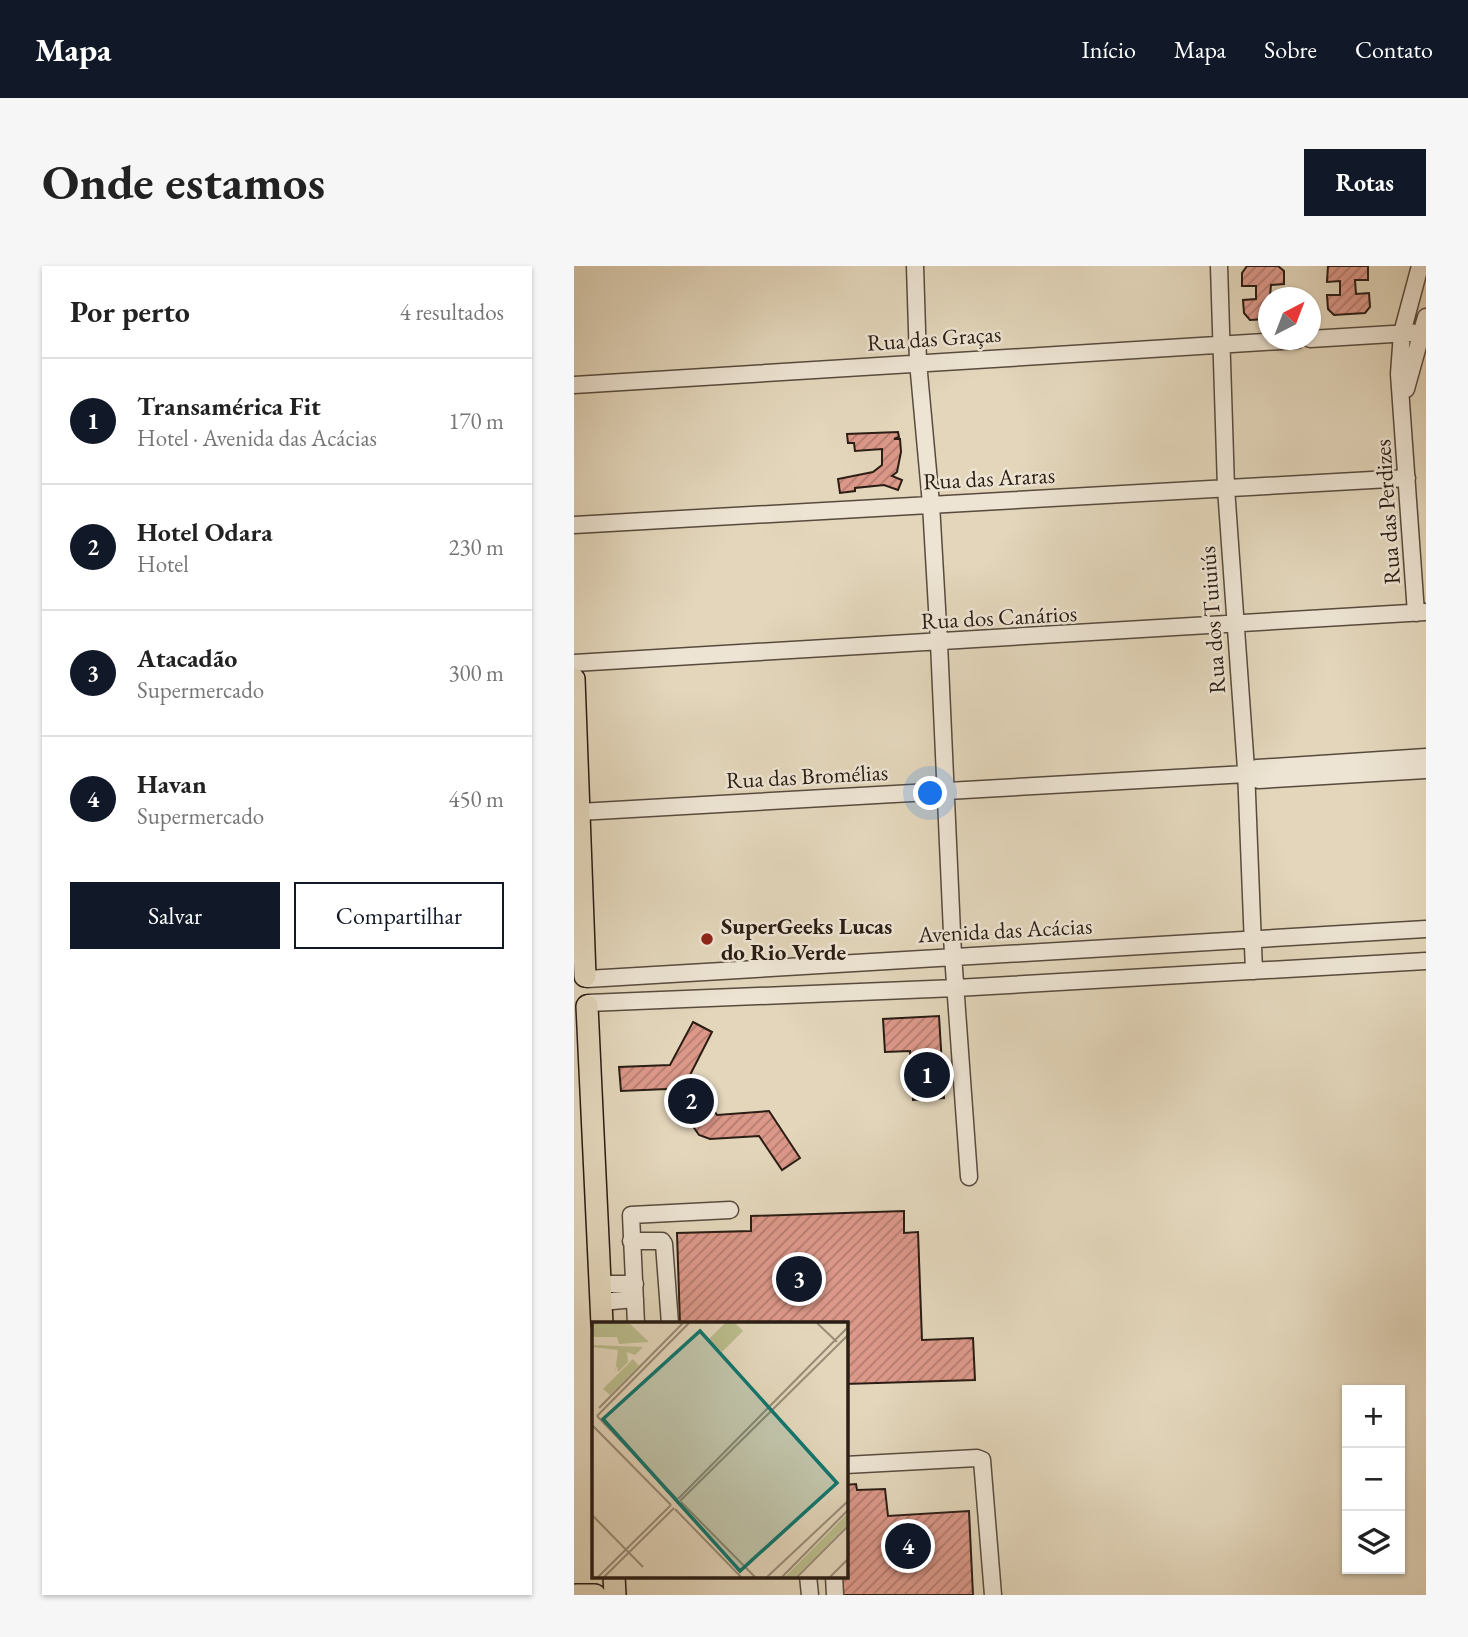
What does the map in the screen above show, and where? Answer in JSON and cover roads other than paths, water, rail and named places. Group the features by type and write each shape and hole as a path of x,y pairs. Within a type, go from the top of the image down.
{"main road":[{"path":"574,679 583,1010 601,1303"},
{"path":"576,1595 595,1595"}],"street":[{"path":"915,266 918,362 931,505 939,643 953,955 969,1177"},
{"name":"Rua dos Tuiuiús","path":"1219,266 1226,488 1246,774 1254,971"},
{"name":"Rua das Perdizes","path":"1420,266 1402,333 1399,374 1421,612"},
{"path":"1321,338 1402,333 1425,327"},
{"name":"Rua das Perdizes","path":"1403,408 1408,377 1425,327"},
{"name":"Rua das Graças","path":"574,386 1258,342"},
{"name":"Rua das Araras","path":"574,525 1407,478"},
{"name":"Rua dos Canários","path":"574,663 1234,626 1421,612"},
{"name":"Rua das Bromélias","path":"579,812 1246,774 1257,768 1426,757"},
{"name":"Rua das Bromélias","path":"1246,774 1259,780 1426,770"},
{"name":"Avenida das Acácias","path":"582,973 1426,929"},
{"path":"583,1010 1426,961"},
{"path":"636,1322 631,1215 730,1210"},
{"path":"631,1241 662,1241 664,1244 670,1322"},
{"path":"601,1303 635,1291"},
{"path":"847,1465 977,1458 982,1460 993,1595"}],"place":[{"name":"SuperGeeks Lucas do Rio Verde","path":"707,939"},
{"name":"Transamérica Fit","path":"927,1075"},
{"name":"Hotel Odara","path":"691,1101"},
{"name":"Atacadão","path":"799,1279"},
{"name":"Havan","path":"908,1546"}]}
